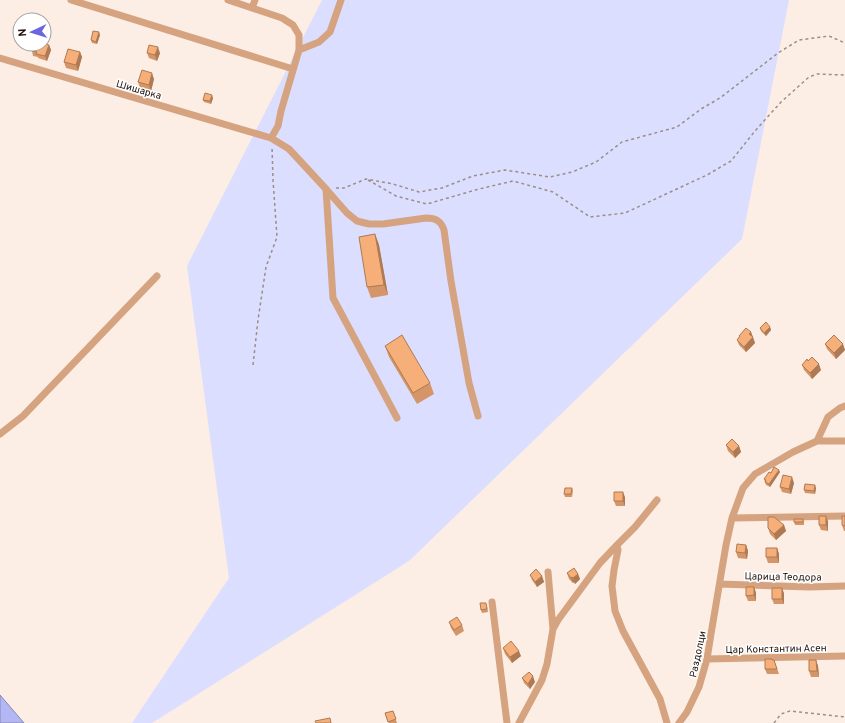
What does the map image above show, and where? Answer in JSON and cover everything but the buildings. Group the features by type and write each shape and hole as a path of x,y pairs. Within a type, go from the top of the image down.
{"street":[{"path":"71,0 293,69"},
{"path":"228,0 282,18 293,25 299,35 299,50 278,126 272,138"},
{"path":"252,8 255,0"},
{"path":"299,50 319,42 330,32 341,0"},
{"name":"Шишарка","path":"0,58 272,138 289,150 326,189 346,213 357,221 376,224 432,218 438,220 444,230 451,281 469,383 478,416"},
{"path":"326,189 333,298 397,418"},
{"path":"0,434 23,416 157,276"},
{"path":"845,406 828,417 816,440 845,441"},
{"name":"Раздолци","path":"679,723 687,712 700,687 707,659 726,545 732,518 743,488 755,474 816,440"},
{"path":"553,629 600,563 635,527 657,500"},
{"path":"732,518 845,516"},
{"path":"617,545 618,550 612,586 615,612 623,631 660,699 667,723"},
{"path":"519,723 542,680 547,664 553,629 548,572"},
{"name":"Царица Теодора","path":"720,584 809,587 845,586"},
{"path":"492,602 507,723"},
{"name":"Цар Константин Асен","path":"707,659 845,656"}],"path":[{"path":"326,189 344,188 366,179 393,184 419,192 442,188 473,176 505,170 550,177 572,172 596,162 622,142 677,127 701,109 720,98 778,53 799,40 829,36 845,43"},
{"path":"366,179 396,196 427,204 479,188 513,181 553,192 590,217 625,213 707,175 731,161 781,102 809,77 817,74 845,75"},
{"path":"253,365 266,267 277,237 272,138"},
{"path":"774,723 781,714 790,711 845,718"}],"shaded area":[{"path":"322,0 789,0 742,239 409,561 152,723 132,723 229,578 187,266"}],"water":[{"path":"0,695 24,723 0,723"}]}
